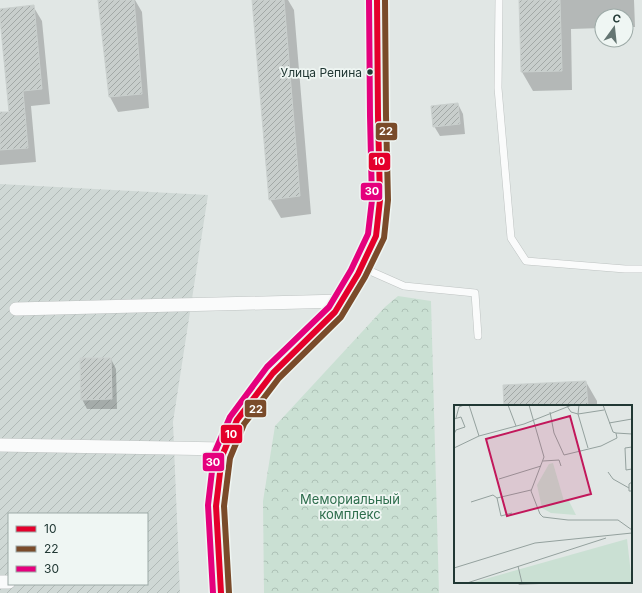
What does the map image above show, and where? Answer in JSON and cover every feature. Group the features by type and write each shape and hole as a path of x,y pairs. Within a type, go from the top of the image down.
{"main road":[{"path":"221,593 216,506 222,456 237,420 273,372 335,312 358,274 376,236 380,200 377,0"}],"street":[{"path":"16,309 342,301"},
{"path":"0,445 225,449"}],"lane":[{"path":"499,0 498,88 511,238 526,262 642,269"},
{"path":"361,267 404,286 475,293 478,336"}],"shaded area":[{"path":"0,184 208,195 173,422 180,593 0,593"}],"green space":[{"name":"Мемориальный комплекс","path":"398,296 431,301 439,593 264,593 263,501 275,426 385,307"}],"building":[{"path":"98,0 134,0 142,94 109,97"},
{"path":"252,0 284,0 300,196 269,200"},
{"path":"519,0 560,0 562,71 521,72"},
{"path":"34,5 42,89 23,91 28,148 0,150 0,112 9,112 0,9"},
{"path":"458,103 460,124 433,127 431,106"},
{"path":"80,358 111,358 112,399 81,400"},
{"path":"586,381 588,405 504,405 503,385"}],"transit line":[{"name":"30","path":"213,593 208,505 214,454 230,417 267,367 329,307 351,270 368,234 372,200 369,0"},
{"name":"10","path":"221,593 216,506 222,456 237,420 273,373 335,312 358,274 376,236 380,200 377,0"},
{"name":"22","path":"229,593 224,506 230,458 244,424 279,378 341,317 365,277 384,238 388,200 385,0"}],"place":[{"name":"Улица Репина","path":"370,72"}]}
